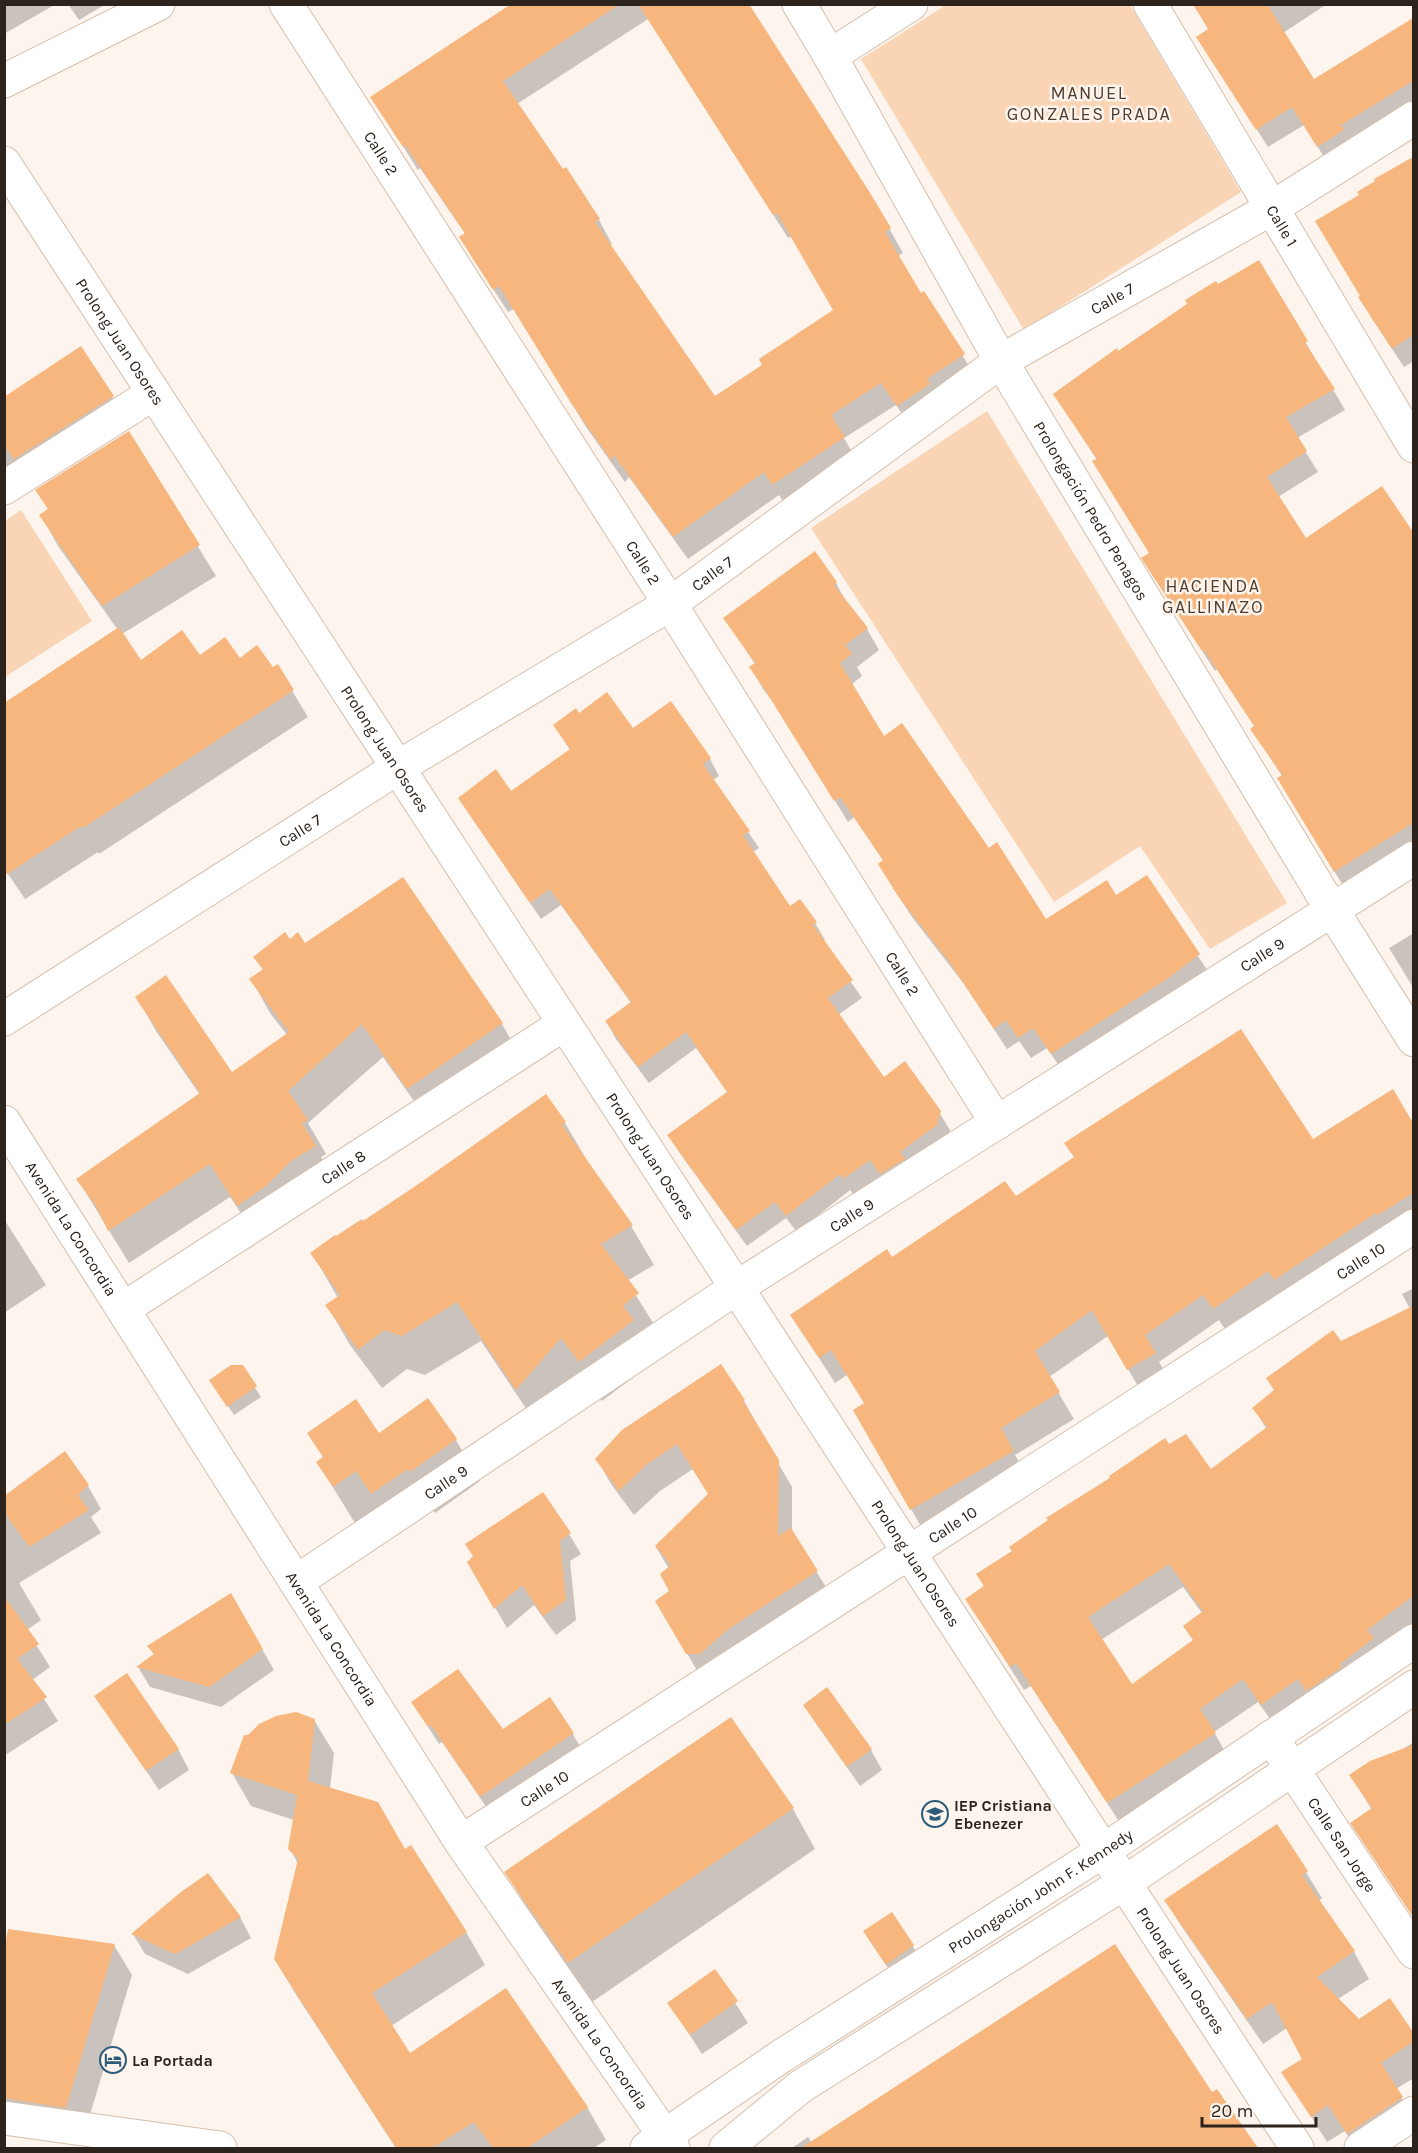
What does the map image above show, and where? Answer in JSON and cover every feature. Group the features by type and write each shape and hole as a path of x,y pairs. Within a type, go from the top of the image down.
{"street":[{"path":"4,81 158,4"},
{"name":"Calle 2","path":"286,4 670,604 997,1123"},
{"name":"Prolongación Pedro Penagos","path":"799,4 1000,361 1413,1040"},
{"path":"830,56 911,4"},
{"name":"Calle 1","path":"1150,4 1272,208 1404,407 1413,446"},
{"name":"Calle 7","path":"4,1019 397,768 670,604 1000,361 1272,208 1413,118"},
{"name":"Prolong Juan Osores","path":"4,163 1297,2148"},
{"path":"4,488 154,393"},
{"name":"Calle 9","path":"296,1582 736,1288 1413,858"},
{"name":"Calle 8","path":"123,1309 564,1024"},
{"name":"Avenida La Concordia","path":"4,1122 461,1842 662,2145"},
{"name":"Calle 10","path":"461,1842 1413,1226"},
{"name":"Prolongación John F. Kennedy","path":"662,2145 780,2057 1103,1851 1413,1641"},
{"path":"726,2148 800,2087 1124,1882 1413,1687"},
{"name":"Calle San Jorge","path":"1271,1737 1413,1952"},
{"path":"780,2057 800,2087"},
{"path":"1361,2148 1413,2113"},
{"path":"4,2118 220,2148"}],"shaded area":[{"path":"946,5 1130,5 1241,192 1024,330 861,59"},
{"path":"987,411 1287,903 1210,949 1140,846 1054,902 811,528"},
{"path":"21,510 92,621 5,677 5,521"}],"building":[{"path":"511,4 620,4 503,81 563,169 566,167 600,219 595,222 715,396 762,365 759,359 833,310 777,213 773,215 638,4 749,4 872,196 891,228 885,232 921,293 924,291 965,354 927,379 930,384 897,406 881,383 831,415 845,437 772,485 764,472 673,537 614,455 611,460 571,403 499,286 493,290 459,237 465,233 370,97"},
{"path":"1193,4 1267,4 1314,79 1413,18 1413,81 1341,125 1344,130 1317,147 1292,107 1256,130 1196,37 1208,29"},
{"path":"1413,157 1413,335 1392,349 1358,297 1360,296 1315,221 1359,195 1357,192 1375,181 1374,179"},
{"path":"1259,260 1308,341 1305,343 1335,389 1286,417 1307,451 1267,477 1306,538 1382,486 1413,532 1413,823 1334,872 1277,778 1282,775 1250,729 1254,726 1141,558 1149,553 1092,461 1097,459 1053,394 1117,348 1118,351 1187,304 1185,300 1216,281 1218,284"},
{"path":"81,346 114,396 14,459 4,445 4,397"},
{"path":"129,431 200,545 102,606 39,515 48,509 35,490"},
{"path":"815,551 837,582 834,585 868,628 845,645 852,654 840,663 884,736 902,723 989,848 997,842 1046,919 1107,880 1116,895 1147,875 1200,954 1170,977 1051,1054 1033,1028 1018,1038 1006,1020 994,1029 950,963 898,896 878,864 883,860 840,797 834,801 749,667 755,663 723,618"},
{"path":"119,627 141,660 182,630 200,655 225,637 240,658 257,645 273,667 278,664 294,690 83,828 81,826 4,876 4,703"},
{"path":"607,692 633,728 671,701 711,758 703,764 750,831 743,835 790,906 800,899 817,922 813,925 853,980 828,998 884,1077 905,1061 941,1111 937,1125 900,1152 905,1159 880,1174 870,1160 843,1179 840,1174 786,1216 775,1202 736,1230 667,1135 727,1092 686,1032 638,1067 605,1021 631,1002 550,889 530,903 458,798 496,769 511,791 570,749 553,725 576,708 579,713"},
{"path":"403,877 503,1023 407,1089 362,1024 288,1091 308,1120 302,1123 316,1146 291,1161 266,1186 237,1206 210,1164 108,1231 96,1206 76,1179 200,1093 135,997 166,975 232,1072 289,1032 249,979 263,969 253,957 285,932 290,939 298,932 305,943"},
{"path":"1241,1029 1313,1139 1393,1089 1413,1123 1413,1193 1378,1215 1376,1213 1274,1280 1268,1271 1213,1309 1203,1295 1145,1335 1156,1353 1127,1370 1092,1310 1035,1351 1060,1392 1001,1428 1014,1451 910,1510 853,1410 864,1403 831,1350 819,1358 790,1315 887,1249 892,1257 1005,1181 1016,1196 1074,1157 1064,1143"},
{"path":"546,1094 566,1122 562,1125 633,1225 601,1244 639,1293 623,1306 634,1320 579,1362 561,1338 516,1390 457,1302 402,1336 384,1330 358,1350 325,1305 340,1295 310,1253 417,1185"},
{"path":"1413,1306 1413,1596 1367,1630 1374,1638 1340,1664 1342,1667 1306,1691 1298,1679 1261,1705 1243,1679 1200,1709 1216,1733 1107,1803 1016,1663 1010,1667 965,1599 984,1586 976,1574 1012,1551 1009,1547 1048,1520 1046,1518 1110,1478 1109,1476 1165,1438 1169,1444 1186,1434 1211,1469 1267,1427 1252,1408 1274,1390 1266,1378 1333,1330 1341,1341","holes":["1169,1564 1203,1611 1183,1626 1193,1640 1132,1684 1088,1617"]},
{"path":"721,1364 745,1400 743,1401 779,1460 778,1536 791,1528 818,1571 727,1630 700,1654 686,1654 655,1601 669,1591 660,1574 671,1565 655,1546 708,1494 677,1444 646,1465 619,1491 595,1459 622,1430"},
{"path":"231,1365 243,1365 257,1386 227,1407 209,1380"},
{"path":"428,1398 457,1439 410,1472 408,1469 371,1494 356,1471 333,1487 316,1462 323,1457 307,1433 356,1399 379,1433"},
{"path":"65,1451 89,1485 78,1495 89,1510 29,1547 4,1512 4,1496"},
{"path":"543,1492 571,1533 560,1541 566,1600 543,1616 522,1585 494,1609 467,1562 473,1556 465,1544"},
{"path":"231,1593 263,1649 209,1687 136,1667 154,1654 147,1646"},
{"path":"4,1596 39,1644 17,1659 47,1697 4,1725"},
{"path":"458,1669 503,1729 550,1697 574,1733 480,1797 431,1725 428,1727 411,1702"},
{"path":"127,1673 179,1749 146,1771 94,1696"},
{"path":"827,1687 872,1749 847,1767 803,1705"},
{"path":"296,1712 315,1719 308,1781 378,1802 405,1849 411,1845 467,1932 372,1993 410,2053 506,1988 588,2107 527,2148 493,2148 474,2122 432,2148 396,2148 274,1959 298,1859 288,1849 297,1795 230,1773 244,1735 248,1735 259,1724 276,1716"},
{"path":"731,1717 794,1808 568,1963 504,1872"},
{"path":"1413,1745 1413,1917 1350,1823 1372,1808 1349,1775 1370,1761"},
{"path":"1277,1824 1308,1871 1302,1875 1355,1951 1317,1977 1359,2019 1390,1998 1413,2032 1413,2042 1381,2063 1403,2097 1347,2134 1328,2105 1311,2117 1281,2072 1302,2059 1272,2002 1247,2019 1164,1900"},
{"path":"208,1873 241,1917 175,1954 131,1934 181,1892"},
{"path":"892,1912 914,1945 886,1965 863,1931"},
{"path":"8,1929 115,1944 66,2108 4,2098 4,1953"},
{"path":"1115,1944 1212,2092 1217,2089 1258,2148 801,2148"},
{"path":"715,1969 738,2001 690,2035 667,2003"}],"place":[{"name":"IEP Cristiana Ebenezer","path":"935,1814"},
{"name":"La Portada","path":"113,2060"}],"district":[{"name":"MANUEL GONZALES PRADA","path":"1089,103"},
{"name":"HACIENDA GALLINAZO","path":"1213,596"}]}
